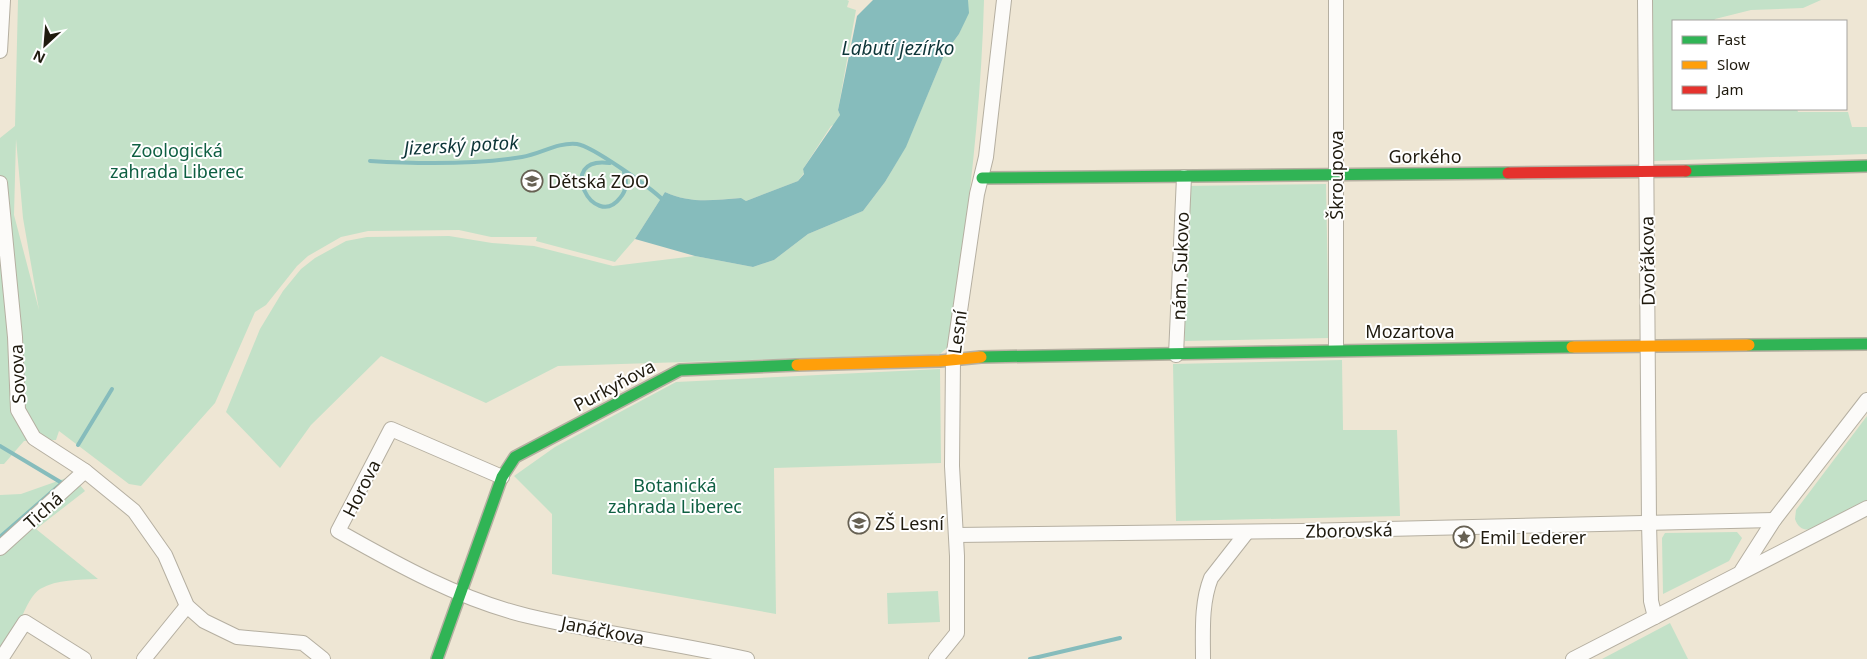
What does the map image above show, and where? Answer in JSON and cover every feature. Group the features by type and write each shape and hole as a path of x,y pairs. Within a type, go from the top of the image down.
{"street":[{"path":"0,51 3,0"},
{"name":"Lesní","path":"936,659 957,633 956,535 952,466 953,359 977,194 982,178 1004,0"},
{"name":"Škroupova","path":"1336,0 1336,349"},
{"name":"Dvořákova","path":"1645,0 1649,523"},
{"name":"Gorkého","path":"982,178 1646,172 1867,166"},
{"name":"nám. Sukovo","path":"1176,355 1184,177"},
{"name":"Sovova","path":"0,183 15,337 18,410 34,438 86,471 134,511 165,555 187,606"},
{"name":"Mozartova","path":"953,359 974,356 1176,355 1336,349 1867,344"},
{"name":"Purkyňova","path":"437,659 502,477 516,457 680,370 714,366 953,359"},
{"path":"1741,571 1774,520 1867,400"},
{"name":"Horova","path":"462,593 397,564 338,531 391,429 502,477"},
{"name":"Tichá","path":"0,548 86,471"},
{"path":"1573,659 1741,571 1867,508"},
{"name":"Zborovská","path":"956,535 1247,532 1774,520"},
{"path":"1649,523 1651,601 1655,617"},
{"path":"1203,659 1204,608 1208,585 1211,578 1247,532"},
{"name":"Janáčkova","path":"462,593 526,616 747,659"},
{"path":"144,659 187,606 204,621 237,637 303,643 323,659"},
{"path":"1,659 25,622 76,657"}],"green space":[{"name":"Zoologická zahrada Liberec","path":"18,0 847,0 849,1 847,7 856,10 838,110 840,115 836,124 831,126 803,169 804,173 798,181 746,201 740,198 693,200 665,192 635,239 615,262 536,241 537,237 491,237 459,230 368,231 341,237 308,256 297,266 266,305 255,312 215,403 141,486 129,484 59,431 56,440 24,441 4,464 0,464 0,138 15,126","holes":["16,139 23,218 39,310 14,215"]},
{"path":"968,0 984,0 980,87 967,216 950,345 940,354 558,366 486,403 381,356 311,425 280,468 226,412 260,329 283,291 301,269 315,258 346,241 367,237 449,236 492,243 534,246 613,266 695,256 753,267 774,260 808,234 863,211 885,182 906,146 945,53 959,34 968,13"},
{"path":"1649,0 1821,0 1803,8 1751,10 1714,20 1672,20 1672,110 1848,112 1852,127 1867,127 1867,154 1654,161"},
{"path":"1326,184 1329,338 1185,341 1184,186"},
{"path":"1342,360 1343,430 1397,430 1400,516 1176,521 1173,364"},
{"name":"Botanická zahrada Liberec","path":"940,369 941,463 774,468 776,614 552,574 552,514 514,476 555,447 676,382"},
{"path":"1867,416 1867,502 1813,529 1807,530 1802,528 1795,519 1796,510"},
{"path":"72,476 85,491 36,529 98,579 61,582 40,589 25,610 6,659 0,659 0,495 21,494"},
{"path":"1737,532 1742,538 1729,561 1663,594 1662,538 1665,533"},
{"path":"938,591 940,622 888,624 887,593"},
{"path":"1670,623 1688,659 1602,659"}],"water":[{"name":"Labutí jezírko","path":"873,0 968,0 969,13 959,34 945,53 906,147 885,182 863,211 808,234 774,260 753,267 695,256 635,239 665,192 693,200 741,198 746,201 798,181 804,174 803,169 840,115 838,110 857,16"}],"waterway":[{"name":"Jizerský potok","path":"370,161 465,163 503,160 522,157 556,146 577,144 585,146 608,159 663,200"},
{"path":"610,163 593,164 584,170 582,180 584,190 591,200 600,206 610,206 620,198 626,186 624,172"},
{"name":"Jizerský potok","path":"78,445 112,389"},
{"name":"Jizerský potok","path":"0,446 62,483 0,537"},
{"path":"1030,659 1120,638"}],"traffic: fast":[{"path":"1686,171 1867,166"},
{"path":"982,178 1508,173"},
{"path":"1749,345 1867,344"},
{"path":"981,357 1572,347"},
{"path":"437,659 502,477 515,457 680,370 797,365"}],"traffic: slow":[{"path":"1572,347 1749,345"},
{"path":"797,365 940,361 981,357"}],"traffic: jam":[{"path":"1508,173 1686,171"}],"place":[{"name":"Dětská ZOO","path":"532,181"},
{"name":"ZŠ Lesní","path":"859,523"},
{"name":"Emil Lederer","path":"1464,537"}]}
